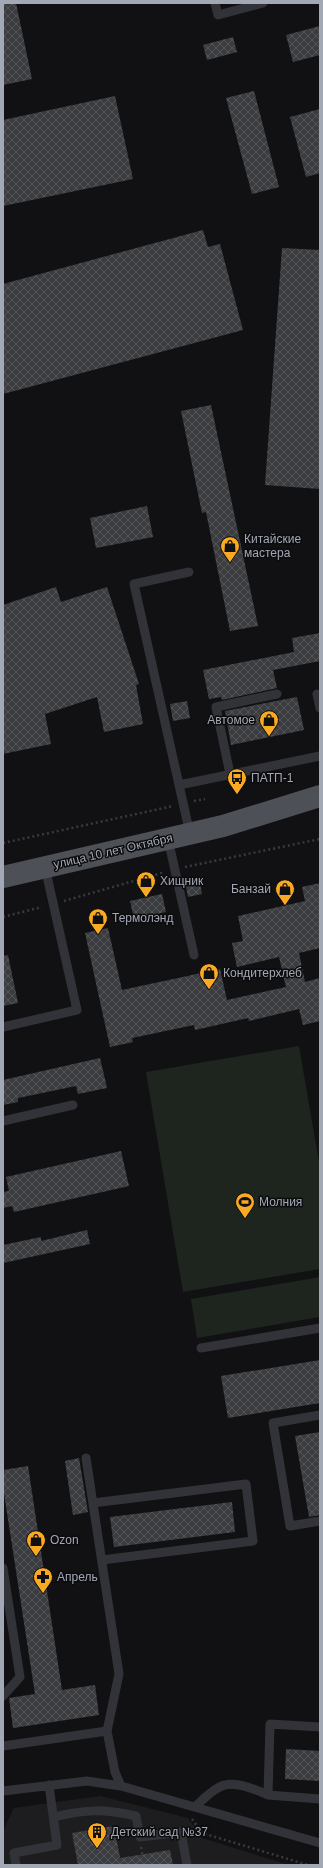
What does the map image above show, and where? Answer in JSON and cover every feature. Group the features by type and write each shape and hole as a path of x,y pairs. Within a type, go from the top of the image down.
{"main road":[{"name":"улица 10 лет Октября","path":"3,877 223,826 320,796"},
{"name":"улица 10 лет Октября","path":"223,826 271,821 320,811"}],"lane":[{"path":"215,3 218,15 263,3"},
{"path":"189,572 134,584 190,834"},
{"path":"230,774 216,707 277,694"},
{"path":"317,694 320,708"},
{"path":"179,785 320,756"},
{"path":"168,839 194,955"},
{"path":"3,1027 77,1010 45,867"},
{"path":"3,1121 73,1105"},
{"path":"201,1348 320,1328"},
{"path":"320,1415 273,1423 290,1526 320,1521"},
{"path":"86,1458 119,1674 107,1731 115,1772 121,1786"},
{"path":"93,1503 246,1484 253,1541 102,1560"},
{"path":"3,1568 20,1677 3,1696"},
{"path":"268,1795 270,1724 320,1727"},
{"path":"3,1746 107,1731"},
{"path":"3,1791 87,1781 121,1786 320,1843"},
{"path":"195,1807 204,1797 225,1784 251,1787 268,1795 320,1799"},
{"path":"16,1865 14,1853 58,1845 49,1786"},
{"path":"54,1817 79,1811 108,1810 136,1816 140,1837 181,1832 187,1865"}],"path":[{"path":"3,843 205,799"},
{"path":"3,917 175,869 320,839"}],"shaded area":[{"name":"Молния","path":"299,1046 320,1168 320,1269 183,1292 146,1072"},
{"path":"320,1277 320,1317 197,1338 191,1299"},
{"path":"100,1796 188,1818 202,1838 289,1865 3,1865 3,1831 14,1808"}],"building":[{"path":"3,3 16,3 32,79 3,85"},
{"path":"320,26 320,55 293,62 286,35"},
{"path":"233,37 237,52 207,60 203,45"},
{"path":"254,91 279,187 252,194 226,98"},
{"path":"115,96 133,179 3,206 3,120"},
{"path":"320,109 320,173 306,177 290,117"},
{"path":"203,230 208,247 220,244 243,330 3,394 3,284"},
{"path":"282,248 320,250 320,489 265,485"},
{"path":"211,405 258,626 230,631 206,512 202,513 181,411"},
{"path":"147,506 153,537 96,548 90,518"},
{"path":"56,587 61,602 107,587 139,684 136,685 143,724 104,732 97,697 45,714 51,744 3,754 3,605"},
{"path":"320,633 320,661 273,670 277,688 222,700 221,697 209,699 203,670 294,652 292,638"},
{"path":"297,697 304,730 231,745 225,711"},
{"path":"187,701 190,718 173,721 170,704"},
{"path":"200,883 202,894 188,897 186,886"},
{"path":"320,883 320,948 299,953 305,982 320,978 320,1021 303,1025 299,1009 249,1021 248,1018 195,1030 194,1025 132,1038 133,1042 110,1047 85,933 108,928 122,990 220,969 227,1000 286,987 279,957 237,967 232,943 243,941 238,916 305,901 302,887"},
{"path":"162,894 166,912 134,919 130,901"},
{"path":"8,955 18,1003 3,1006 3,956"},
{"path":"100,1058 107,1088 78,1094 76,1086 18,1098 18,1102 3,1105 3,1080"},
{"path":"121,1151 129,1186 14,1212 12,1206 3,1208 3,1192 9,1191 6,1177"},
{"path":"87,1230 90,1244 3,1263 3,1245 41,1237 41,1241"},
{"path":"320,1360 320,1403 228,1418 221,1376"},
{"path":"320,1432 320,1515 309,1517 295,1436"},
{"path":"79,1458 88,1512 73,1515 65,1461"},
{"path":"28,1466 62,1690 95,1685 99,1715 13,1728 9,1698 35,1694 3,1487 3,1470"},
{"path":"232,1502 235,1532 114,1547 110,1517"},
{"path":"286,1749 320,1751 320,1781 285,1779"},
{"name":"Детский сад №37","path":"114,1826 120,1858 170,1850 173,1865 78,1865 72,1833"}],"place":[{"name":"Китайские мастера","path":"230,563"},
{"name":"Автомое","path":"269,737"},
{"name":"ПАТП-1","path":"237,795"},
{"name":"Хищник","path":"146,898"},
{"name":"Банзай","path":"285,906"},
{"name":"Термолэнд","path":"98,935"},
{"name":"Кондитерхлеб","path":"209,990"},
{"name":"Молния","path":"245,1219"},
{"name":"Ozon","path":"36,1557"},
{"name":"Апрель","path":"43,1594"},
{"name":"Детский сад №37","path":"97,1849"}]}
